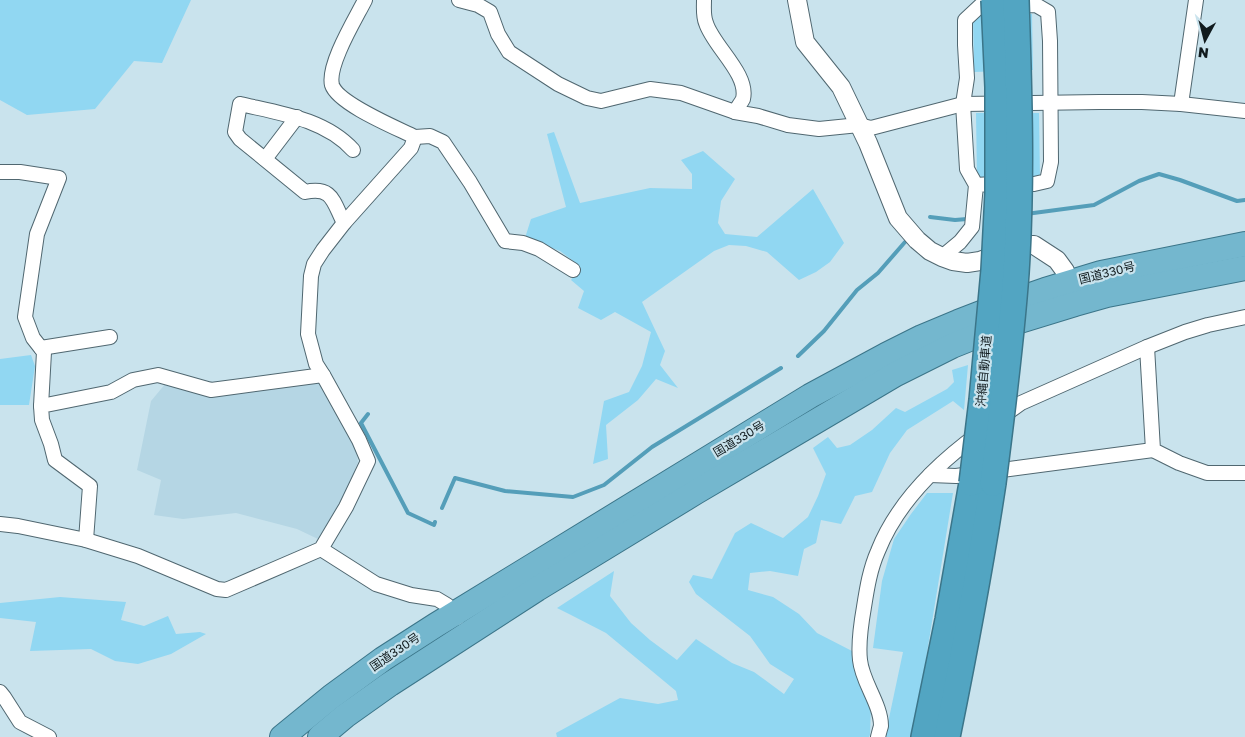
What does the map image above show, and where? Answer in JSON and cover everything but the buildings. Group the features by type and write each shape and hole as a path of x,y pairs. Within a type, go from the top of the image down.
{"highway":[{"name":"沖縄自動車道","path":"947,737 982,560 982,400 993,279 998,193 998,87 994,0"},
{"name":"沖縄自動車道","path":"924,737 948,620 983,483 1007,368 1016,272 1019,197 1019,91 1016,0"},
{"name":"国道330号","path":"282,737 331,697 383,659 461,624 570,568 896,374 952,346 997,328 1072,293 1101,274 1245,244"},
{"name":"国道330号","path":"1072,293 1107,295 1245,268"},
{"name":"国道330号","path":"320,737 344,716 390,684 461,624"}],"street":[{"path":"365,0 336,57 332,72 332,85 339,96 360,110 415,137 430,136 442,142 470,182 505,241 540,249 573,270"},
{"path":"459,0 478,4 490,12 498,34 509,52 558,84 586,98 601,101 650,89 681,93 735,112 758,116 788,126 819,128 859,125 870,128 963,104 1125,102 1181,104 1245,111"},
{"path":"704,0 706,24 744,86 743,99 735,112"},
{"path":"797,0 805,42 841,87 868,142 898,218 917,240 930,251 942,257 967,263 980,262 1000,254 1015,245 1034,245 1057,260 1065,271 1072,293"},
{"path":"1181,104 1196,0"},
{"path":"942,257 960,242 972,227 976,185 967,169 963,104 967,78 965,20 980,6 1036,5 1048,12 1050,41 1051,162 1047,181 1034,184 976,185"},
{"path":"344,223 331,196 324,191 314,190 305,192 240,139 235,132 240,104 297,117 328,131 344,141 353,150"},
{"path":"264,159 297,117"},
{"path":"0,524 86,540 138,556 217,589 226,590 321,549 346,507 368,461 359,440 316,364 308,334 311,276 318,257 344,223 411,148 415,137"},
{"path":"0,172 20,172 58,178 36,234 25,317 33,338 44,352 40,406 42,420 52,444 55,460 90,486 86,540"},
{"path":"878,737 881,725 877,707 861,668 859,651 868,583 877,552 898,512 930,475 965,443 1020,403 1147,347 1208,325 1245,317"},
{"path":"41,348 110,337"},
{"path":"1147,347 1153,450"},
{"path":"40,406 111,392 133,380 158,375 212,390 323,375"},
{"path":"930,475 956,476 1153,450 1179,463 1207,473 1245,473"},
{"path":"321,549 376,584 412,595 437,599 446,605 461,624"},
{"path":"0,692 20,722 49,737"}],"shaded area":[{"path":"0,0 191,0 162,63 134,61 95,109 27,115 0,100"},
{"path":"1032,14 1033,70 974,72 973,16"},
{"path":"976,113 1039,113 1040,179 977,179"},
{"path":"554,132 580,203 650,188 692,189 692,174 681,160 703,151 735,179 721,201 718,223 725,234 757,237 813,189 844,243 830,262 816,272 799,280 767,252 746,246 729,245 714,251 642,302 665,351 660,365 678,388 656,379 638,400 606,425 608,459 593,464 604,401 629,392 642,366 651,332 615,312 601,320 578,308 584,291 571,280 580,266 560,251 525,238 531,219 566,207 547,134"},
{"path":"31,355 35,366 29,405 0,405 0,359"},
{"path":"968,365 964,410 953,401 907,430 890,453 872,492 855,496 841,524 821,520 816,543 804,549 798,576 770,571 750,573 748,590 773,597 799,614 817,633 852,651 856,675 871,704 869,737 557,737 556,733 620,698 658,704 678,700 676,691 606,633 557,608 614,571 610,596 631,623 677,660 696,639 732,663 754,672 784,694 794,679 770,664 750,636 696,594 689,582 693,575 712,579 735,533 751,523 783,538 808,517 826,474 813,448 828,437 837,448 850,445 872,430 896,408 905,412 947,389 954,382 952,370"},
{"path":"320,381 356,449 358,462 341,504 318,539 297,529 236,513 183,519 154,515 161,480 137,470 151,401 166,383 193,390"},
{"path":"927,493 953,493 925,665 911,737 885,737 903,652 873,648 882,581 894,539"},
{"path":"60,597 126,602 121,620 144,626 168,616 176,634 200,632 206,634 171,654 138,664 115,661 91,649 30,651 36,622 0,618 0,603"}],"waterway":[{"path":"1026,214 1094,205 1139,181 1159,174 1237,201 1245,200"},
{"path":"930,217 955,220 967,219"},
{"path":"798,356 824,331 857,290 878,273 905,242"},
{"path":"442,508 455,478 505,491 573,497 604,485 652,447 781,368"},
{"path":"368,414 361,423 408,513 434,525 435,522"}]}
